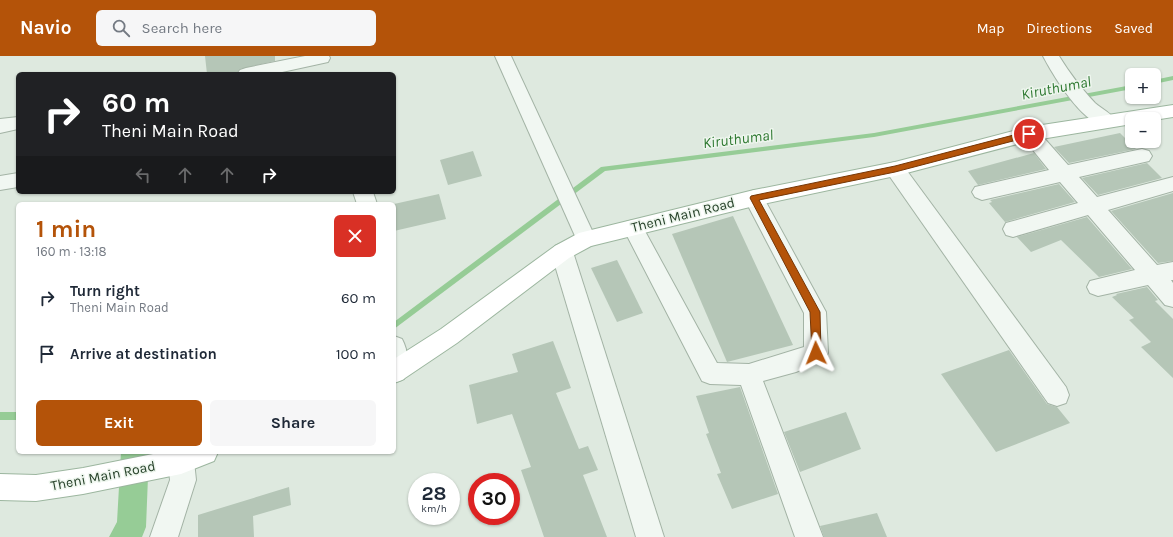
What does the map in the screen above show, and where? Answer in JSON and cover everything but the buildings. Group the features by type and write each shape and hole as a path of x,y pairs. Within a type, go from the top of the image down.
{"main road":[{"name":"Theni Main Road","path":"396,371 449,336 562,252 582,231 633,228 754,198 895,169 1029,134 1173,111"},
{"name":"Theni Main Road","path":"0,487 36,488 83,481 181,461 200,454"}],"street":[{"path":"503,56 582,231"},
{"path":"1051,56 1066,82 1090,108 1107,121"},
{"path":"260,72 323,63"},
{"path":"0,126 16,123"},
{"path":"1029,134 1093,207 1163,273 1173,298"},
{"path":"982,192 1142,156"},
{"path":"895,169 1057,395"},
{"path":"0,183 16,180"},
{"path":"1013,229 1171,184"},
{"path":"633,228 710,373 749,375 796,361 816,353 815,312 754,198"},
{"path":"562,252 650,537"},
{"path":"1098,287 1163,273"},
{"path":"749,375 809,537"},
{"path":"164,537 183,480 181,461"}],"waterway":[{"name":"Kiruthumal","path":"1161,81 1173,78"},
{"name":"Kiruthumal","path":"396,324 603,169 874,135 1125,88"},
{"name":"Kiruthumal","path":"0,416 16,416"},
{"path":"124,537 131,527 135,454"}],"route":[{"path":"816,353 815,312 754,198 895,169 1029,134"}]}
